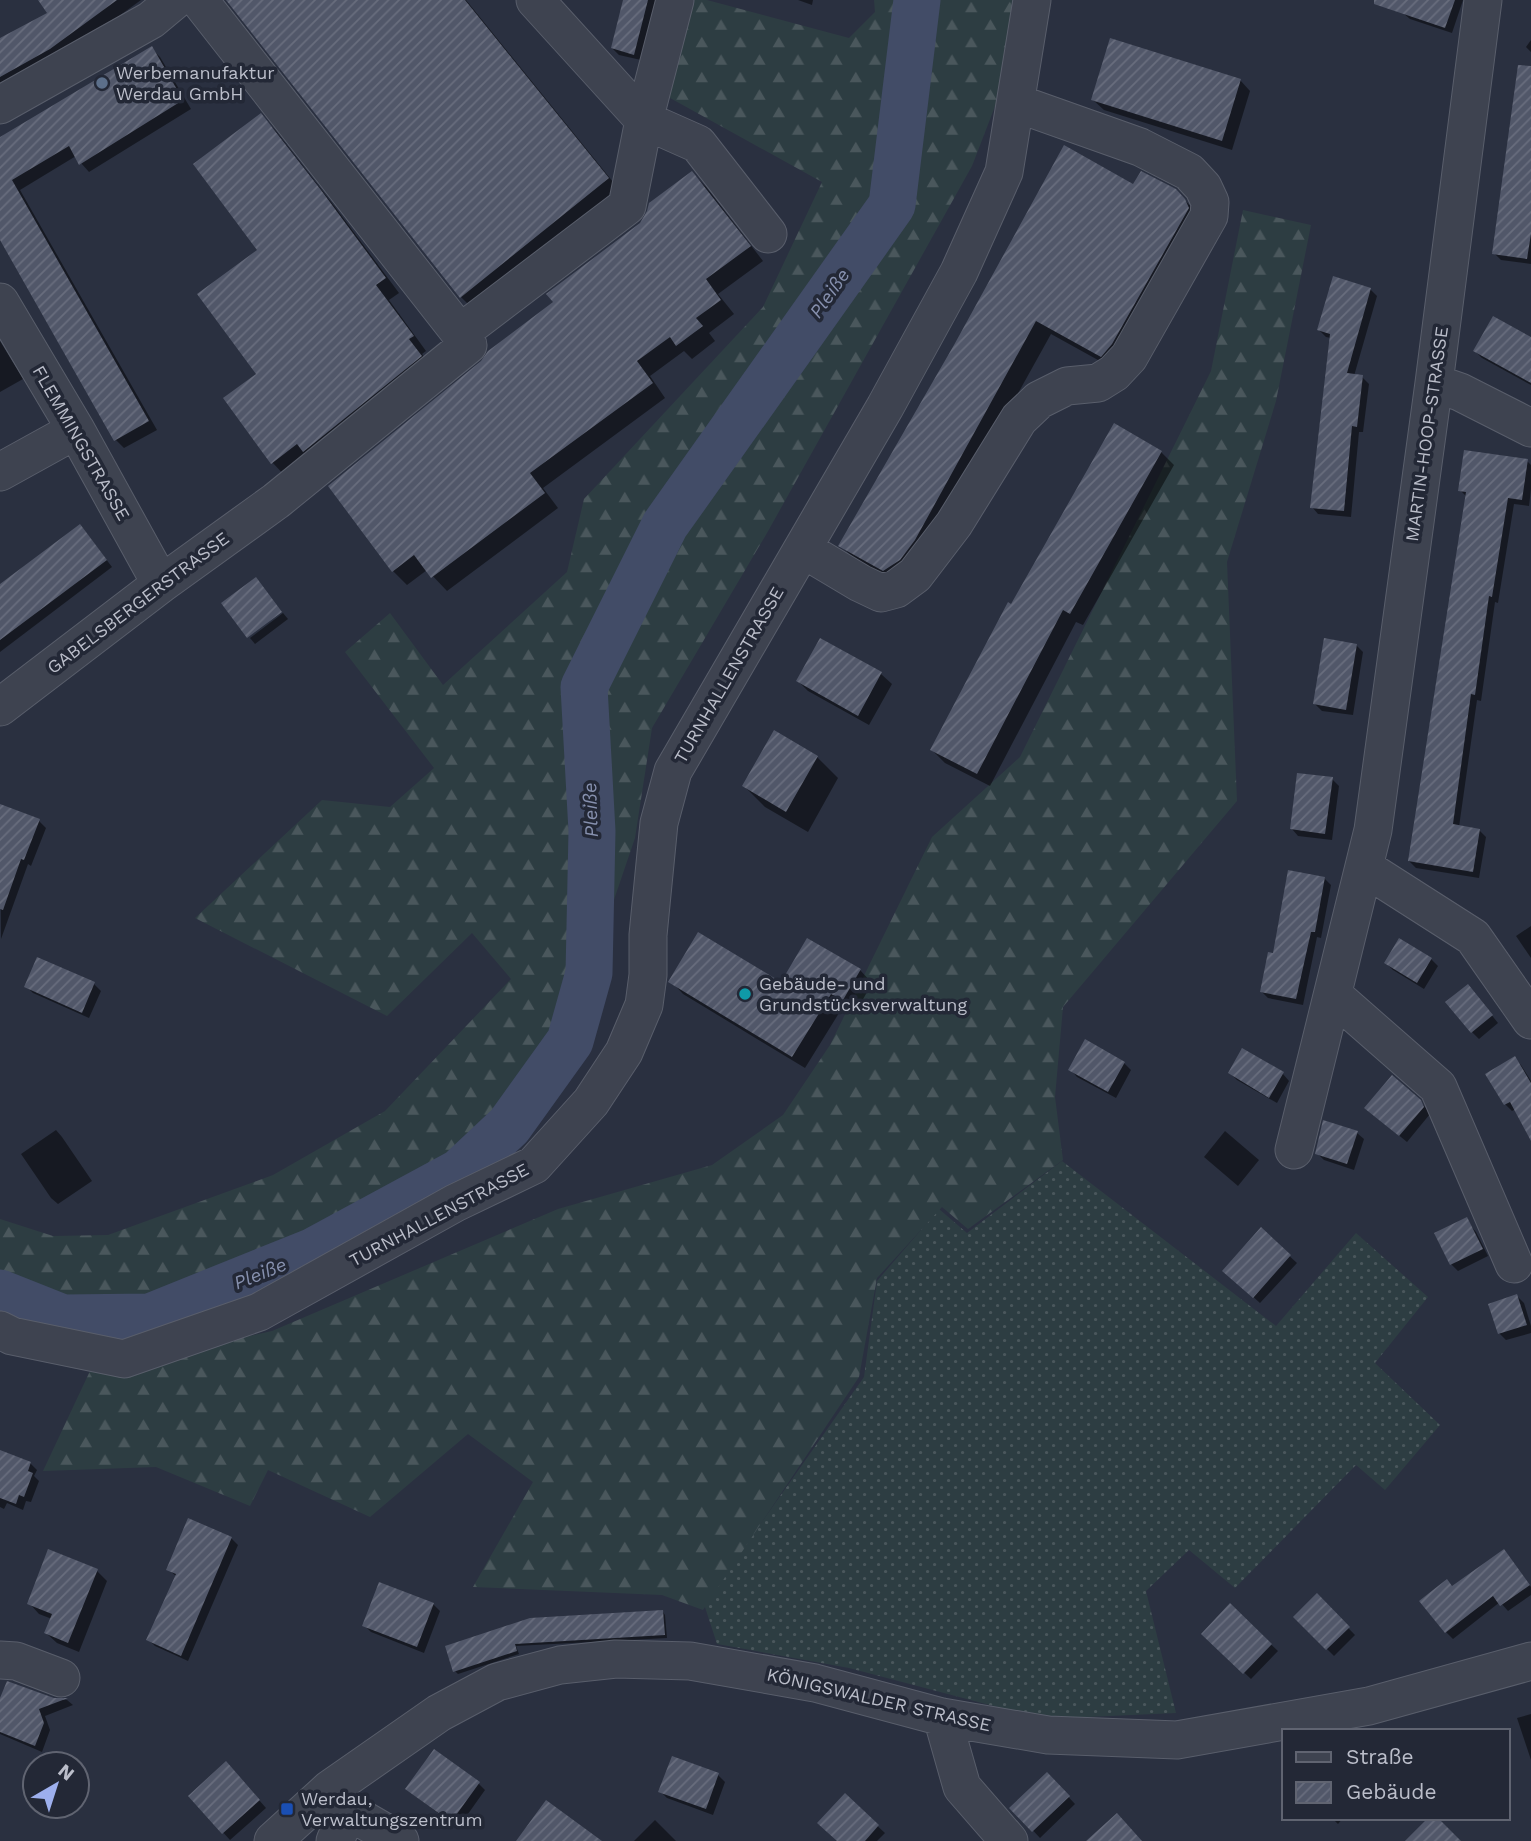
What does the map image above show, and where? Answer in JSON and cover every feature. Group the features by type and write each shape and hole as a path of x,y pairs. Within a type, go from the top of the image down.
{"street":[{"path":"0,105 151,20 175,0"},
{"path":"199,0 460,333 627,206 641,136 676,0"},
{"path":"535,0 641,136 698,144 768,234"},
{"name":"TURNHALLENSTRASSE","path":"0,1330 12,1336 124,1359 259,1312 455,1203 534,1165 591,1101 624,1052 644,1005 659,823 673,771 885,407 959,272 1004,172 1032,0"},
{"name":"MARTIN-HOOP-STRASSE","path":"1294,1150 1374,830 1483,0"},
{"path":"803,549 881,593 896,589 915,575 954,524 1019,419 1040,400 1067,386 1098,383 1114,373 1129,357 1209,216 1210,202 1203,187 1189,172 1140,147 1016,103"},
{"name":"FLEMMINGSTRASSE","path":"0,302 76,430 161,584"},
{"name":"GABELSBERGERSTRASSE","path":"0,707 161,584 276,501 468,345 460,333"},
{"path":"1434,383 1460,392 1531,428"},
{"path":"0,472 76,430"},
{"path":"1365,868 1473,937 1531,1020"},
{"path":"1333,995 1438,1087 1514,1264"},
{"name":"KÖNIGSWALDER STRASSE","path":"273,1841 338,1814 439,1713 497,1682 560,1665 616,1659 690,1661 815,1683 942,1717 1048,1735 1177,1740 1369,1706 1531,1661"},
{"path":"0,1660 16,1661 61,1678"},
{"path":"942,1717 962,1787 1009,1841"},
{"path":"338,1814 400,1841"}],"green space":[{"path":"675,0 707,0 849,38 875,12 874,0 1032,0 1032,10 972,166 767,533 652,728 635,838 589,973 570,1041 509,1126 460,1172 314,1251 150,1317 63,1318 0,1293 0,1219 53,1236 108,1235 273,1175 385,1111 511,979 472,933 387,1016 195,918 322,800 390,807 434,768 345,652 390,613 443,685 567,572 584,499 763,307 822,182 652,88"},
{"path":"1243,210 1311,225 1276,401 1227,562 1237,801 1063,1007 1055,1097 1063,1160 968,1229 942,1207 877,1278 859,1377 703,1610 662,1595 473,1587 533,1482 468,1434 370,1517 268,1470 250,1506 156,1467 43,1471 90,1371 272,1331 558,1209 712,1165 783,1115 830,1045 932,837 1020,757 1211,371"},
{"path":"1062,1161 1276,1326 1356,1233 1428,1297 1375,1363 1440,1425 1385,1490 1356,1465 1235,1588 1189,1550 1146,1591 1176,1713 1043,1719 849,1668 717,1644 704,1604 864,1377 877,1281 939,1209 967,1233"}],"building":[{"path":"38,0 117,0 50,49 0,77 0,38 47,13"},
{"path":"226,0 465,0 609,178 460,298"},
{"path":"623,0 648,0 634,55 611,48"},
{"path":"1374,0 1455,0 1445,28 1374,4"},
{"path":"1110,38 1241,79 1222,141 1091,100"},
{"path":"152,46 183,100 79,165 69,146 12,180 149,421 114,441 0,240 0,137"},
{"path":"1518,65 1531,66 1531,234 1527,259 1492,254"},
{"path":"261,113 386,278 376,285 414,336 409,339 422,356 303,452 297,444 271,464 223,398 256,374 197,294 257,250 193,164"},
{"path":"1064,145 1133,184 1141,171 1176,189 1189,208 1112,344 1101,357 1036,321 915,540 900,560 883,571 838,546 954,345"},
{"path":"692,171 751,246 706,279 721,300 696,318 703,326 676,346 670,337 637,361 653,383 530,473 545,493 431,578 414,555 392,572 328,486 481,361 488,351 553,302 546,294 640,223 649,203"},
{"path":"1333,276 1371,288 1347,373 1363,375 1357,427 1352,426 1344,511 1310,508 1330,334 1317,330"},
{"path":"1493,316 1531,337 1531,383 1473,351"},
{"path":"1114,423 1162,451 1070,614 1063,610 977,774 930,750 1008,602 1011,604"},
{"path":"1464,450 1528,459 1522,500 1508,498 1492,597 1489,596 1475,695 1471,694 1453,824 1480,829 1473,872 1408,861 1466,492 1458,491"},
{"path":"80,524 107,560 0,640 0,584"},
{"path":"256,577 282,612 247,638 221,603"},
{"path":"820,638 882,672 858,716 796,681"},
{"path":"1324,638 1357,644 1346,710 1313,704"},
{"path":"774,730 818,756 786,812 742,786"},
{"path":"1297,773 1333,777 1325,834 1290,829"},
{"path":"0,804 40,819 24,860 21,859 3,910 0,909"},
{"path":"1288,870 1325,877 1315,932 1311,932 1296,999 1260,992 1268,952 1273,953"},
{"name":"Gebäude- und Grundstücksverwaltung","path":"698,932 781,982 807,938 861,969 843,1000 831,994 792,1057 668,982"},
{"path":"1399,938 1432,958 1417,983 1384,963"},
{"path":"37,957 95,982 82,1013 24,987"},
{"path":"1468,984 1493,1015 1471,1033 1445,1002"},
{"path":"1085,1039 1125,1062 1108,1092 1068,1070"},
{"path":"1242,1048 1284,1072 1269,1098 1228,1073"},
{"path":"1515,1056 1531,1083 1531,1141 1510,1102 1504,1105 1485,1074"},
{"path":"1392,1075 1421,1100 1424,1107 1399,1136 1364,1108"},
{"path":"1323,1120 1358,1131 1347,1164 1315,1154"},
{"path":"1467,1217 1483,1249 1450,1265 1434,1233"},
{"path":"1261,1227 1291,1255 1253,1298 1222,1271"},
{"path":"1517,1294 1527,1325 1498,1334 1488,1304"},
{"path":"0,1450 31,1462 28,1471 33,1473 24,1497 19,1495 16,1504 0,1498"},
{"path":"188,1518 232,1537 181,1656 146,1640 176,1574 166,1570"},
{"path":"48,1549 98,1569 68,1643 44,1633 52,1614 27,1604"},
{"path":"1504,1549 1530,1585 1500,1606 1493,1596 1445,1633 1419,1601 1447,1579 1452,1586"},
{"path":"379,1582 434,1603 417,1647 362,1626"},
{"path":"1317,1593 1350,1627 1326,1650 1293,1617"},
{"path":"1230,1603 1272,1644 1243,1674 1201,1634"},
{"path":"663,1610 665,1635 515,1644 517,1651 453,1672 445,1646 530,1618"},
{"path":"7,1681 54,1698 68,1698 39,1709 44,1723 35,1746 0,1732 0,1698"},
{"path":"434,1749 480,1782 451,1822 405,1789"},
{"path":"672,1756 719,1773 706,1809 658,1792"},
{"path":"226,1761 260,1800 222,1834 188,1796"},
{"path":"1047,1772 1070,1796 1032,1832 1009,1808"},
{"path":"845,1793 879,1825 865,1841 837,1841 817,1823"},
{"path":"546,1800 602,1841 516,1841"},
{"path":"1117,1813 1142,1841 1086,1841"},
{"path":"1426,1820 1440,1820 1461,1841 1405,1841"}],"waterway":[{"name":"Pleiße","path":"0,1293 63,1318 150,1317 314,1251 460,1172 509,1126 570,1041 589,973 592,831 584,687 665,525 892,205 917,0"}],"place":[{"name":"Werbemanufaktur Werdau GmbH","path":"102,83"},
{"name":"Gebäude- und Grundstücksverwaltung","path":"745,994"},
{"name":"Werdau, Verwaltungszentrum","path":"287,1809"}]}
